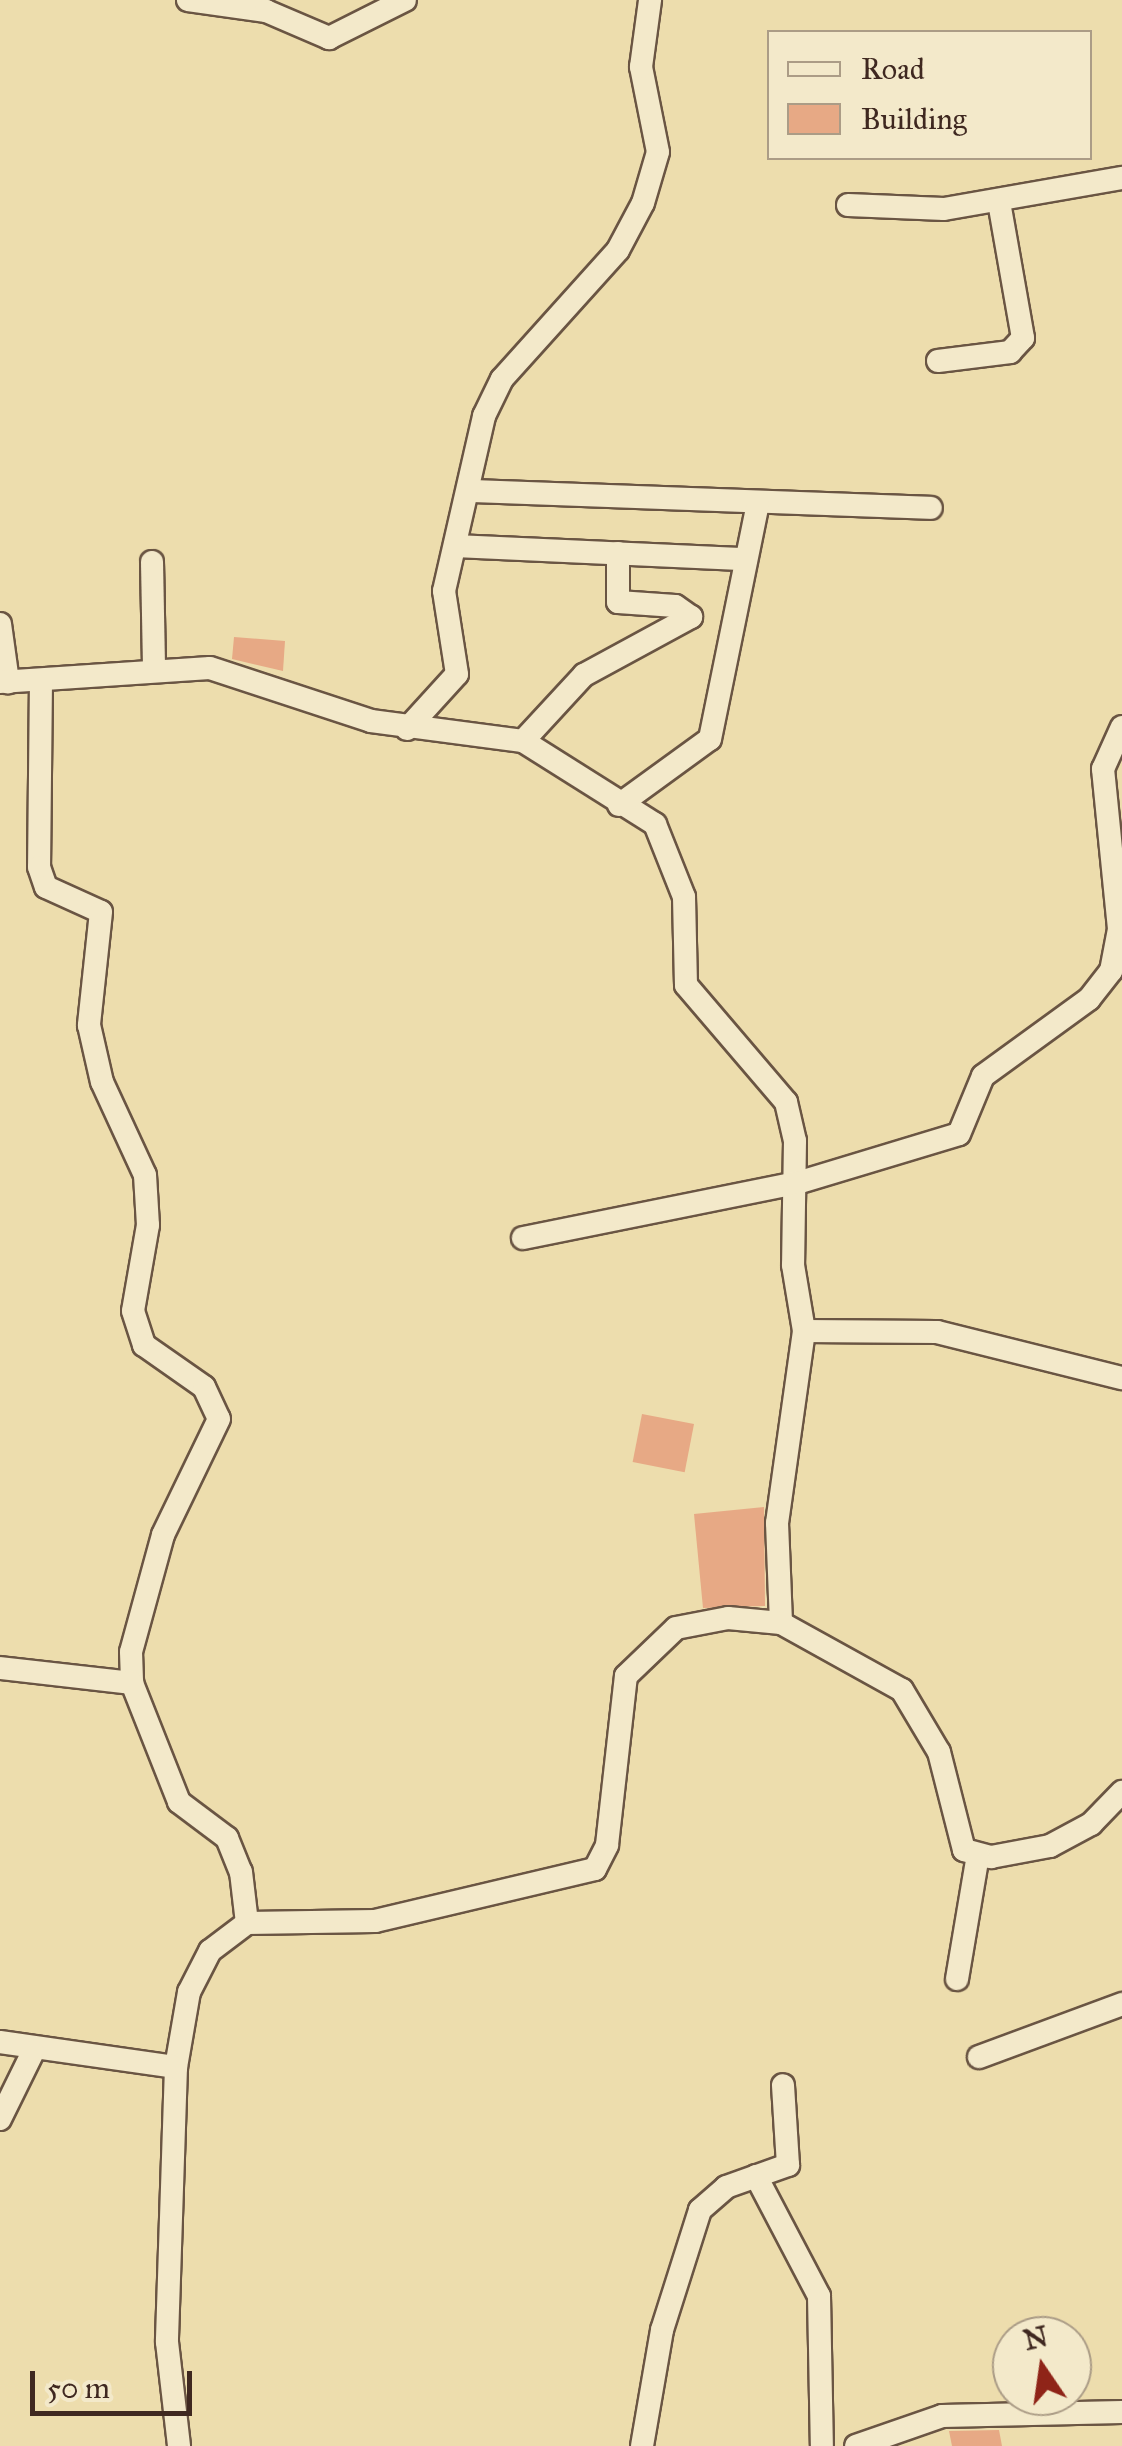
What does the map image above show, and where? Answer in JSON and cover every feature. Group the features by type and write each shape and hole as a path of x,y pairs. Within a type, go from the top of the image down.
{"street":[{"path":"188,0 266,11 330,38 406,0"},
{"path":"407,729 456,674 443,609 455,546 502,379 618,250 643,202 658,152 641,67 650,0"},
{"path":"848,205 919,212 999,202 1122,178"},
{"path":"938,361 1010,352 1022,338 999,202"},
{"path":"470,491 931,508"},
{"path":"619,805 710,739 758,504"},
{"path":"455,546 746,559"},
{"path":"523,742 584,675 691,617 675,606 618,602 618,552"},
{"path":"152,562 154,667"},
{"path":"0,624 4,682 154,667 210,668 407,729 523,742 663,834 684,898 686,985 786,1102 797,1183 792,1265 804,1331 777,1523 781,1623"},
{"path":"42,680 39,867 46,887 98,906 89,1025 111,1105 145,1175 148,1225 133,1311 144,1345 204,1387 219,1419 163,1534 130,1652 132,1683 179,1802 233,1846 247,1924"},
{"path":"523,1238 797,1183 959,1134 983,1076 1088,998 1111,971 1119,929 1104,769 1122,727"},
{"path":"804,1331 937,1332 1122,1378"},
{"path":"179,2446 167,2342 176,2066 196,1978 210,1951 247,1924 375,1921 595,1869 607,1845 623,1690 638,1660 676,1628 728,1618 781,1623 902,1690 939,1752 952,1828 978,1855"},
{"path":"0,1668 132,1683"},
{"path":"978,1855 1050,1846 1091,1824 1122,1792"},
{"path":"957,1979 978,1855"},
{"path":"979,2057 1122,2004"},
{"path":"0,2042 33,2052 176,2066"},
{"path":"0,2118 33,2052"},
{"path":"642,2446 662,2330 700,2210 756,2176 780,2171 791,2155 783,2085"},
{"path":"756,2176 819,2296 822,2446"},
{"path":"856,2446 942,2416 1122,2412"}],"building":[{"path":"234,637 285,641 283,671 232,659"},
{"path":"642,1414 694,1424 685,1472 633,1462"},
{"path":"764,1507 765,1606 703,1608 694,1514"},
{"path":"999,2430 1002,2446 952,2446 949,2431"}]}
